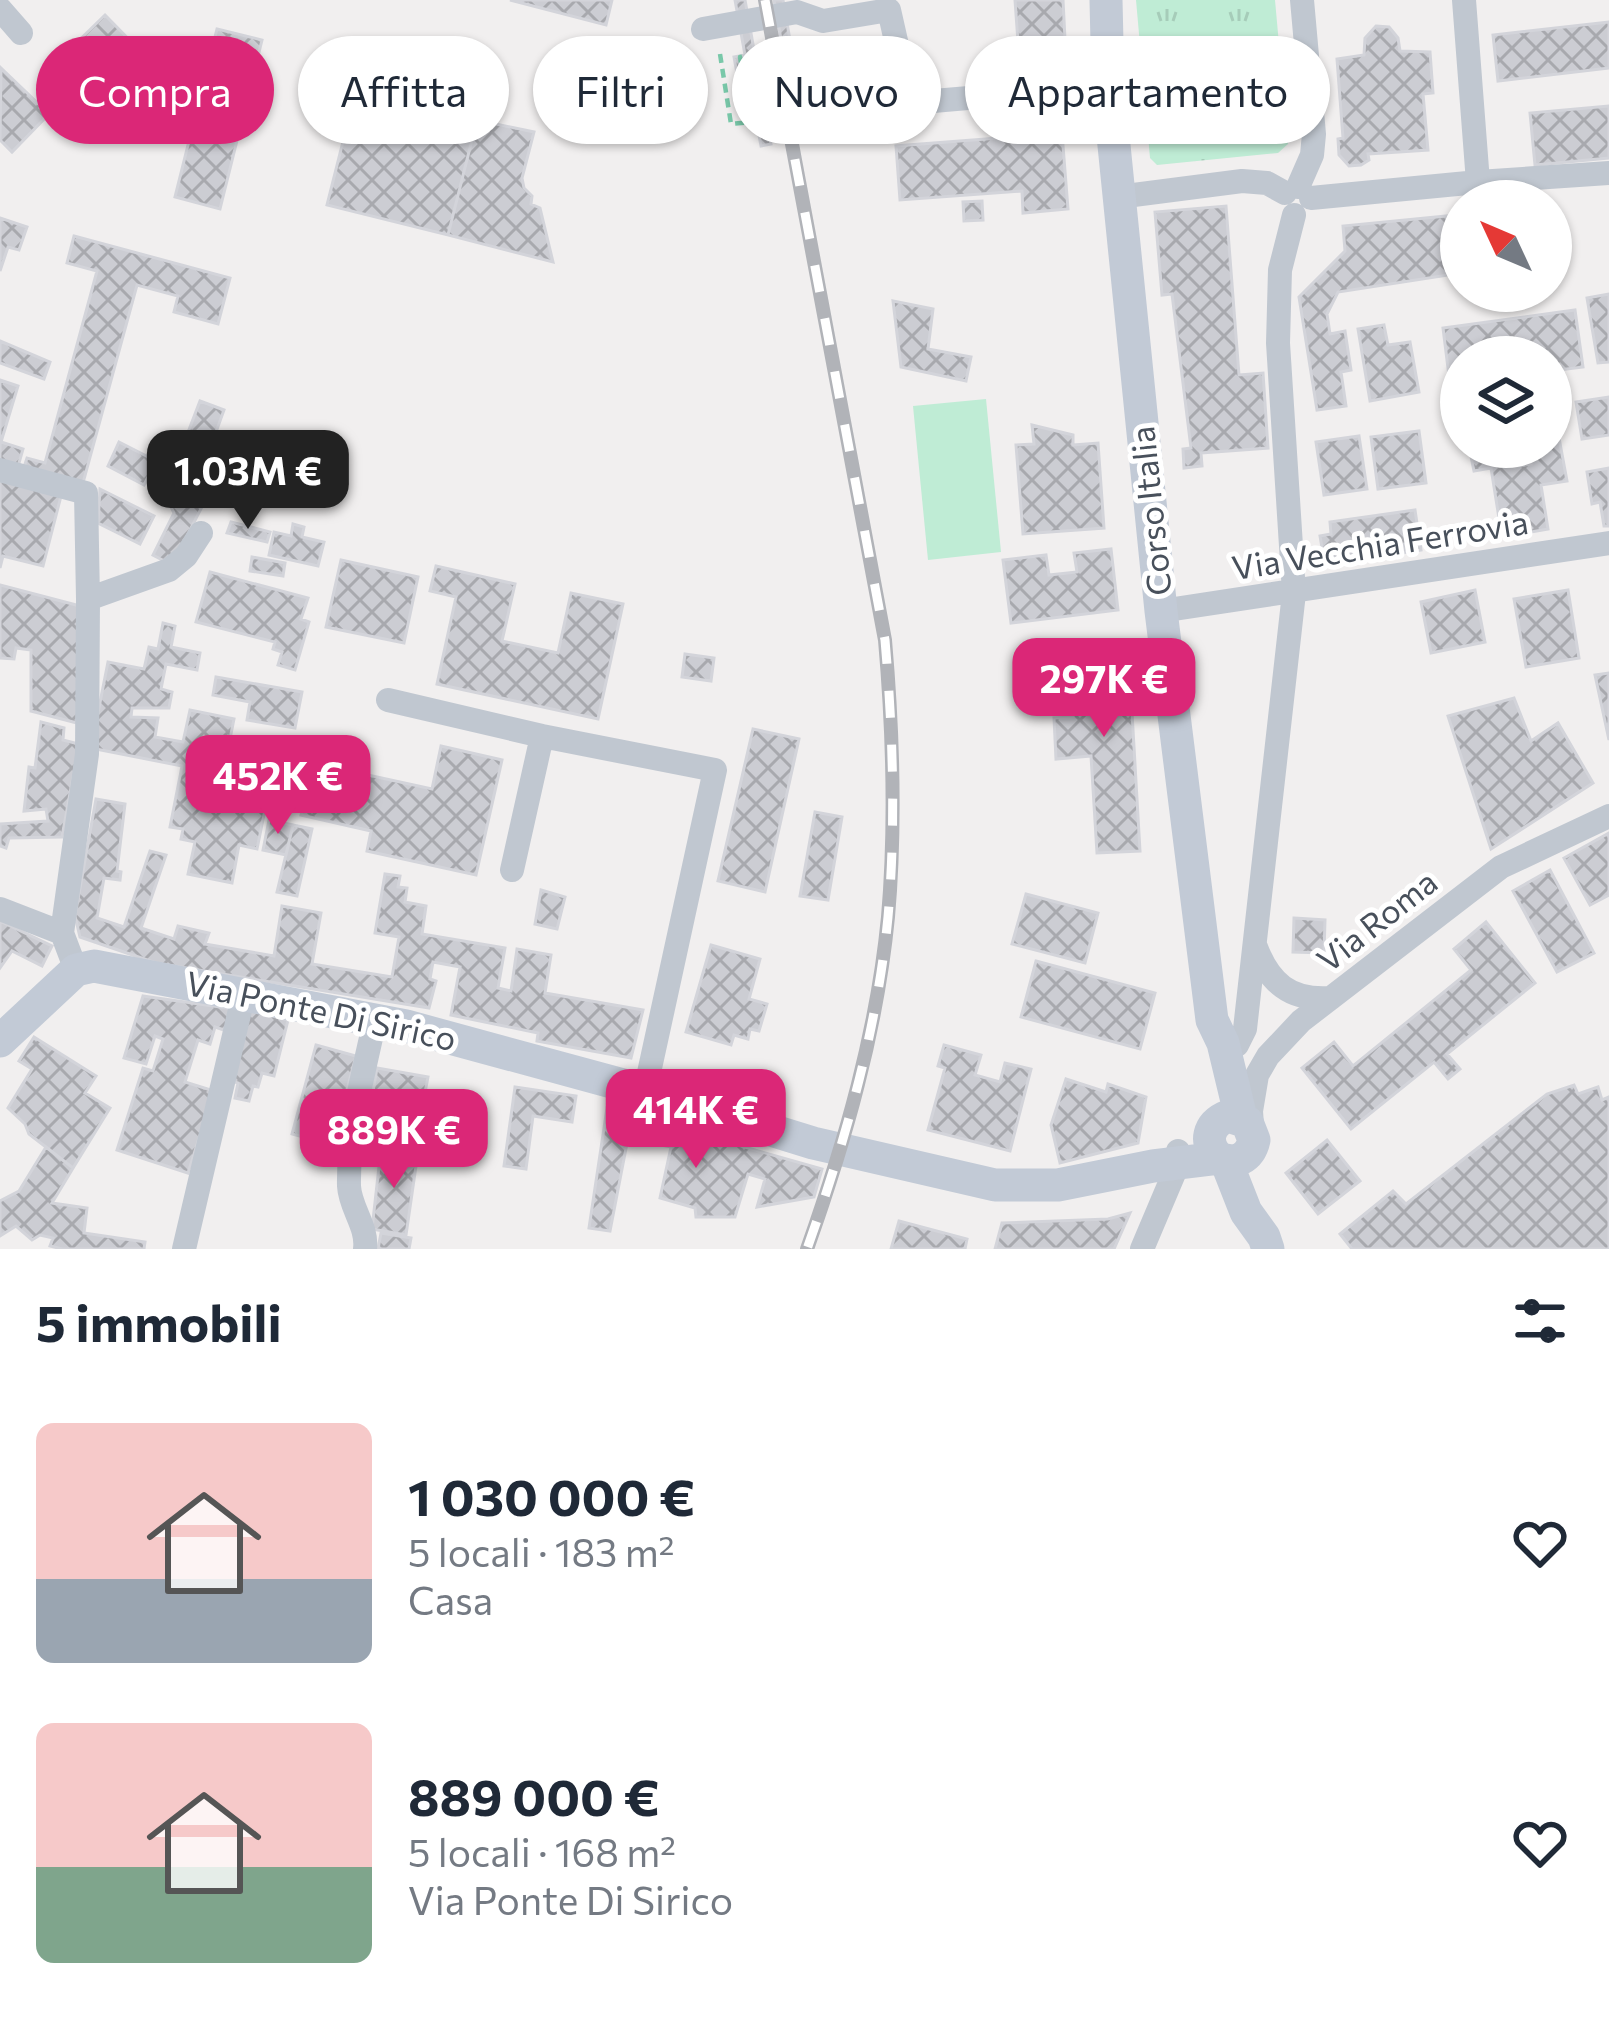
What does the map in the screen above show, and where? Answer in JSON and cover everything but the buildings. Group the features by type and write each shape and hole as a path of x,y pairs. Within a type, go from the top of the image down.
{"street":[{"name":"Corso Italia","path":"1106,0 1107,36"},
{"path":"1220,1038 1245,1029 1294,593 1278,343 1280,270 1314,134 1302,0"},
{"path":"1464,0 1478,180"},
{"path":"0,9 21,33"},
{"path":"709,28 797,12 823,21 889,10 910,103 965,98"},
{"name":"Corso Italia","path":"1113,144 1162,611 1231,1140 1267,1222 1266,1243"},
{"path":"1507,180 1609,173"},
{"path":"1118,197 1242,181 1267,183 1297,198 1440,185"},
{"path":"0,470 86,493 88,599 87,754 62,933 76,970 0,1041"},
{"path":"88,599 169,570 187,556 201,533"},
{"name":"Via Vecchia Ferrovia","path":"1162,611 1609,543"},
{"path":"388,700 715,770 645,1091"},
{"path":"512,870 542,736"},
{"name":"Via Roma","path":"1231,1140 1250,1111 1257,1075 1280,1042 1331,998 1501,867 1609,816"},
{"path":"0,909 62,933"},
{"path":"1254,943 1267,971 1287,990 1308,998 1331,998"},
{"name":"Via Ponte Di Sirico","path":"76,970 94,966 122,970 375,1020 508,1052 814,1143 995,1185 1058,1185 1170,1160 1231,1140"},
{"path":"184,1249 244,994"},
{"path":"365,1249 350,1196 349,1159 375,1020"},
{"path":"1220,1038 1264,1046 1280,1042"},
{"path":"1142,1249 1170,1160"}],"path":[{"path":"709,28 732,124"}],"green space":[{"path":"1136,0 1275,0 1278,36 1139,36"},
{"path":"1149,144 1288,144 1278,153 1157,165 1150,158"},
{"path":"986,399 1001,552 928,560 913,406"}],"railway":[{"path":"765,0 885,640 892,744 890,882 876,1002 846,1127 807,1249"}]}
